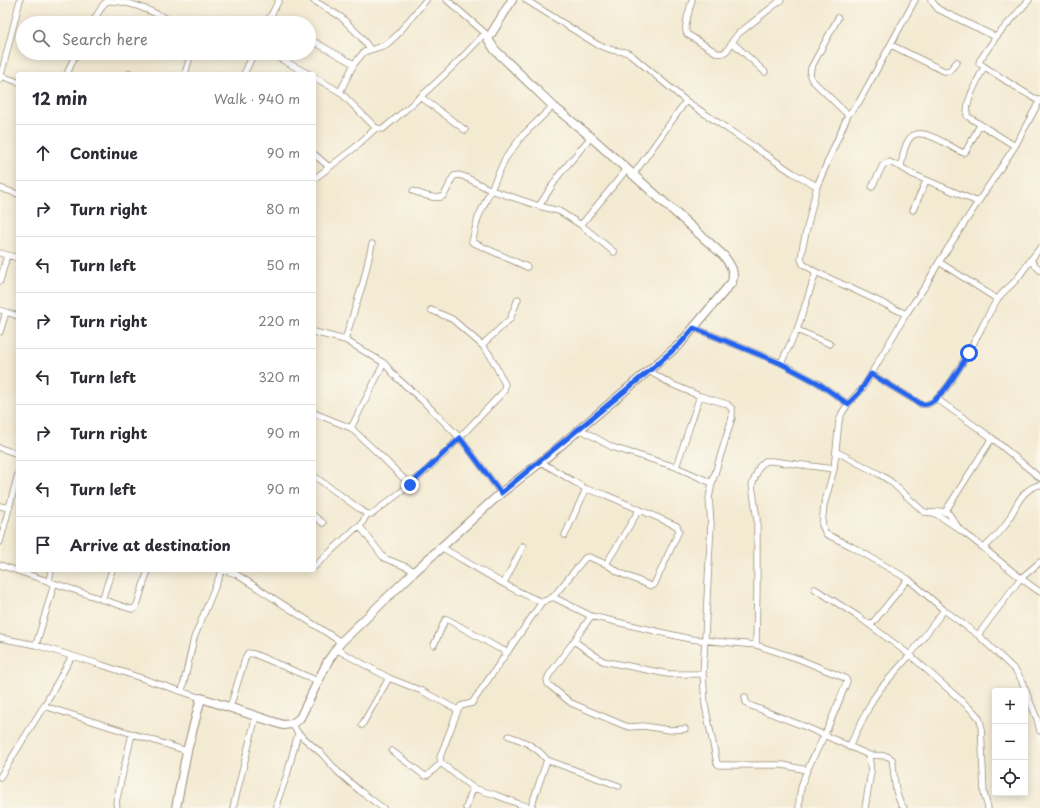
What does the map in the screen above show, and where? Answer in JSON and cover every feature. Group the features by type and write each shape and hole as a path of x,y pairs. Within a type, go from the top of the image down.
{"street":[{"path":"16,81 0,77 20,0"},
{"path":"140,6 142,0"},
{"path":"271,16 279,0"},
{"path":"313,0 341,17 360,36 370,49"},
{"path":"340,92 354,64 364,52 386,45 396,36 426,0"},
{"path":"1,640 36,645 256,716 283,724 292,724 300,718 318,681 341,642 414,572 501,493 541,462 680,344 732,282 734,274 732,267 724,256 553,106 495,50 487,36 447,0"},
{"path":"316,78 340,92 376,128 383,129 421,97 487,36 512,0"},
{"path":"526,0 598,44 612,50 630,54 686,102 793,173 817,186"},
{"path":"692,0 685,31 687,34 717,53 722,54 726,52 738,34 781,0"},
{"path":"906,314 816,272 803,264 802,259 803,245 817,186 848,115 859,102 915,0"},
{"path":"931,0 938,9 996,37"},
{"path":"1029,0 996,37 980,60 980,64 1040,101 1016,146 939,262 926,285 906,314 871,374 859,393 848,404 839,421 837,452 834,469 824,505 823,530 831,537 851,546 908,579 944,610 978,635 1016,671 1022,679 1040,731"},
{"path":"96,16 107,1 122,1 140,6 161,16"},
{"path":"838,18 811,68 810,76 812,80 848,115"},
{"path":"732,42 765,72"},
{"path":"316,43 354,64"},
{"path":"891,45 944,71 949,71 957,62"},
{"path":"68,72 73,60"},
{"path":"186,72 189,60"},
{"path":"245,72 251,60"},
{"path":"282,60 304,72"},
{"path":"984,67 971,95 967,116 1016,146"},
{"path":"421,97 465,130"},
{"path":"581,225 630,172 686,102"},
{"path":"527,267 472,242 478,218 506,159 522,136 553,106"},
{"path":"900,167 906,142 914,135 922,134 932,136 964,153 980,125"},
{"path":"316,176 353,149 376,128"},
{"path":"539,206 559,176 590,137"},
{"path":"316,156 328,166"},
{"path":"872,187 885,163 892,162 926,181 978,202"},
{"path":"413,191 439,198 443,196 454,176 459,175 491,190 539,206 555,209 581,225 614,252"},
{"path":"913,210 926,181"},
{"path":"0,188 16,193"},
{"path":"346,340 363,282 372,244"},
{"path":"871,374 924,406 937,399 958,370 997,299 1017,279 1040,248"},
{"path":"0,253 16,257"},
{"path":"0,281 7,255"},
{"path":"1030,260 1040,270"},
{"path":"939,262 997,299"},
{"path":"780,363 796,330 816,272"},
{"path":"482,345 510,319 518,299"},
{"path":"0,310 16,315"},
{"path":"316,477 367,514 372,514 410,485 460,438 504,391 505,384 490,355 482,345 452,319 431,310"},
{"path":"0,332 6,312"},
{"path":"694,328 780,363 818,383 848,404"},
{"path":"796,330 830,344"},
{"path":"316,332 346,340 384,363 397,378 422,400 460,438 501,493"},
{"path":"351,428 384,363"},
{"path":"649,371 672,384 700,396 727,404 732,409 732,418 712,483 709,498 711,524 702,674 705,705 717,764 783,765 807,770"},
{"path":"676,467 700,396"},
{"path":"937,399 992,438 1040,478"},
{"path":"316,414 351,428 410,485"},
{"path":"580,429 612,447 676,467 712,483"},
{"path":"945,512 992,438"},
{"path":"0,448 16,453"},
{"path":"837,452 890,481 920,510 928,514 941,511 945,512 952,517 960,530"},
{"path":"756,645 757,519 752,485 759,467 764,461 772,461 834,469"},
{"path":"541,462 586,489 606,495 677,526 679,529 654,586 620,573 606,564 589,557 585,558 552,598 542,602 472,703 461,706 458,710 440,757 441,763 473,788 532,807 547,760"},
{"path":"0,542 16,481"},
{"path":"984,548 1004,526 1026,492 1035,486 1040,485"},
{"path":"565,535 586,489"},
{"path":"0,506 8,508"},
{"path":"606,564 639,510"},
{"path":"934,513 960,530 984,548 1020,579 1040,592"},
{"path":"316,565 357,527 360,527 367,514"},
{"path":"316,517 323,522"},
{"path":"360,527 384,558 409,568 414,572"},
{"path":"504,583 522,546"},
{"path":"441,547 504,583 542,602"},
{"path":"978,635 1020,579 1040,562"},
{"path":"0,565 16,571"},
{"path":"20,572 102,600 134,609 137,605 147,572"},
{"path":"36,645 51,583 51,572"},
{"path":"102,600 111,572"},
{"path":"182,691 194,638 221,572"},
{"path":"237,572 341,642"},
{"path":"871,625 908,579"},
{"path":"815,589 871,625 910,655 979,718 984,793 988,808"},
{"path":"552,598 591,616 690,639 756,645 799,659 845,678 847,681 846,684 824,736 807,770 800,793 799,808"},
{"path":"849,747 873,699 910,655 944,610"},
{"path":"591,616 549,675 547,680 548,684 571,703 629,727 643,726 669,730 685,729"},
{"path":"434,646 445,620 447,620 508,652"},
{"path":"574,641 603,661 668,674 702,674"},
{"path":"336,649 389,678 422,691 458,710"},
{"path":"230,707 248,653 318,681"},
{"path":"0,777 44,706 72,656"},
{"path":"362,725 389,678"},
{"path":"745,697 746,702 750,704 849,747 869,755 887,756 892,759 896,788 904,808"},
{"path":"176,808 187,751 201,698"},
{"path":"44,706 187,751"},
{"path":"233,808 256,716"},
{"path":"292,724 298,733 322,754 338,772 383,808"},
{"path":"277,808 277,802 287,775 298,733"},
{"path":"117,808 116,802 132,734"},
{"path":"509,736 525,741 540,751 547,760 619,786"},
{"path":"392,751 425,776 441,763"},
{"path":"865,808 871,772 869,755"},
{"path":"466,808 473,788"}],"route":[{"path":"410,485 460,438 501,493 541,462 649,371 680,344 694,328 780,363 818,383 848,404 863,388 871,374 924,406 927,405 937,399 955,376 969,353"}]}
